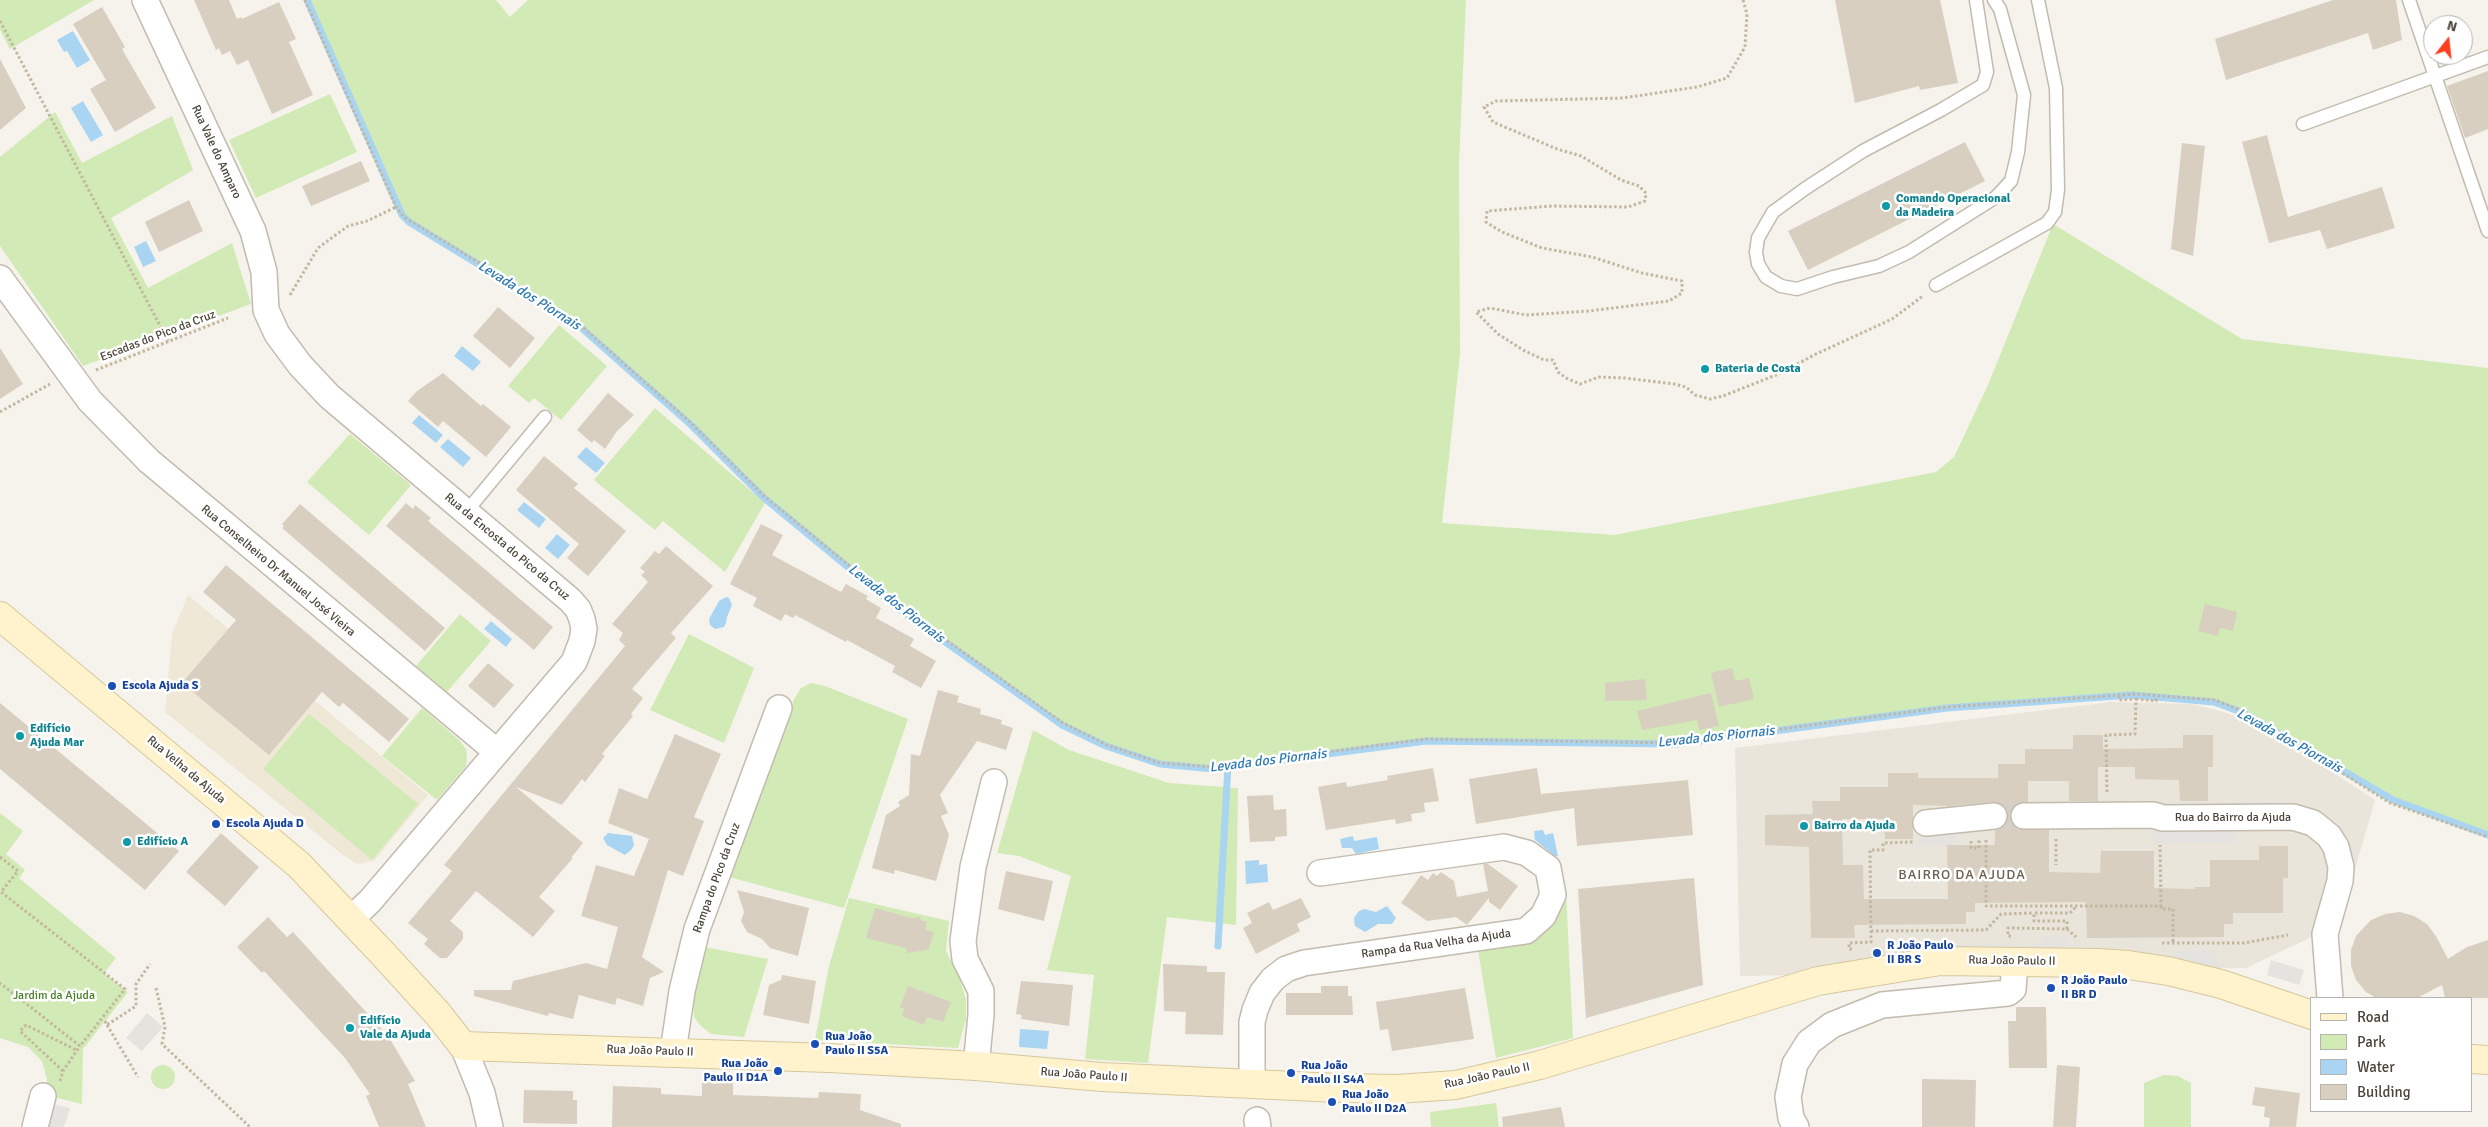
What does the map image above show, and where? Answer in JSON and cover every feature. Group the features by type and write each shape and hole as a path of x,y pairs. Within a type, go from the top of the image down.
{"street":[{"name":"Rua Vale do Amparo","path":"144,0 253,231 264,272 277,304"},
{"name":"Rua Conselheiro Dr Manuel José Vieira","path":"0,278 90,401 177,488 496,751"},
{"name":"Rua da Encosta do Pico da Cruz","path":"277,304 277,334 287,349 329,396 570,600 578,609 584,629 580,650 574,662 376,893 351,919"},
{"name":"Rua Velha da Ajuda","path":"0,616 293,871 351,919 438,1014 463,1046"},
{"name":"Rampa do Pico da Cruz","path":"673,1052 682,991 697,929 778,708"},
{"path":"976,1066 981,1015 981,991 965,958 963,941 973,866 994,782"},
{"name":"Rua do Bairro da Ajuda","path":"2024,816 2153,815 2163,818 2293,818 2313,823 2329,836 2336,847 2341,866 2340,882 2325,934 2330,997"},
{"path":"1921,832 1986,828"},
{"name":"Rampa da Rua Velha da Ajuda","path":"1252,1084 1252,1022 1254,1010 1262,993 1286,969 1304,963 1526,931 1543,916 1553,895 1548,868 1528,853 1504,847 1320,873"},
{"name":"Rua João Paulo II","path":"463,1046 673,1052 976,1066 1102,1077 1252,1084 1358,1088 1456,1085 1540,1065 1818,981 2016,948 2098,962 2168,971 2221,984 2310,1013"},
{"path":"1796,1127 1791,1118 1788,1098 1795,1064 1809,1042 1832,1026 1882,1005 2008,993 2012,989 2016,948"},
{"path":"463,1046 482,1093 490,1127"},
{"path":"2473,1058 2488,1060"},
{"path":"35,1127 51,1092"}],"lane":[{"path":"1976,0 1987,72 1982,86 1942,110 1863,151 1773,212 1758,238 1756,252 1758,264 1766,277 1781,286 1797,289 1833,277 1879,266 1909,252 1996,197 2011,181 2018,152 2024,95 2000,9 1994,0"},
{"path":"1936,286 2047,223 2055,212 2058,190 2056,88 2038,0"},
{"path":"2410,0 2488,231"},
{"path":"2303,124 2488,57"},
{"path":"466,512 546,417"}],"path":[{"path":"305,0 396,208 404,218 579,324 691,423 764,496 901,608 1063,723 1107,745 1160,763 1213,767 1426,739 1677,743 1947,707 2119,694 2156,696 2214,700 2245,712 2390,803 2488,838"},
{"path":"1743,0 1748,14 1745,47 1726,78 1697,87 1623,98 1496,101 1484,106 1493,122 1557,149 1582,156 1621,180 1639,186 1646,193 1645,201 1628,207 1552,206 1487,211 1486,222 1502,232 1542,248 1592,257 1642,273 1682,281 1682,293 1670,301 1590,311 1526,315 1490,308 1476,312 1498,334 1523,350 1544,360 1554,360 1558,372 1580,384 1599,377 1645,380 1686,387 1695,395 1710,399 1723,396 1781,373 1822,351 1892,319 1936,286"},
{"path":"0,21 168,341"},
{"path":"277,304 318,248 348,226 367,221 396,208"},
{"name":"Escadas do Pico da Cruz","path":"0,412 73,377 228,318"},
{"path":"2119,694 2119,700 2156,701 2156,696"},
{"path":"2107,794 2106,735 2135,734 2136,699"},
{"path":"1971,836 1971,848 1979,848 1986,828"},
{"path":"1986,828 1986,906 2161,906"},
{"path":"1849,946 1849,943 1871,942 1870,850 1883,850 1883,842 1921,832"},
{"path":"2160,845 2161,909 2173,909 2173,943"},
{"path":"0,856 18,871 0,891 125,989 76,1050 51,1092"},
{"path":"1871,931 1986,930 2001,914 2070,913 2077,906"},
{"path":"2034,914 2034,921 2067,921 2068,929 2082,944"},
{"path":"2016,948 2008,936 2008,928 2068,929"},
{"path":"2155,943 2244,942 2288,935"},
{"path":"138,1077 106,1023 136,1006 136,984 150,964"},
{"path":"0,983 80,1046"},
{"path":"156,988 165,1027 162,1044 250,1127"},
{"path":"63,1071 20,1031 26,1025 76,1050"}],"shaded area":[{"path":"188,595 428,795 374,861 357,864 343,855 165,712 172,634"},
{"path":"2111,702 2192,704 2224,712 2263,727 2375,800 2339,924 2246,968 1740,976 1735,748"},
{"path":"2287,802 2287,809 2155,810 2155,803"},
{"path":"2237,826 2237,842 2153,843 2153,827"},
{"path":"1919,829 1957,829 1957,845 1919,845"},
{"path":"2046,937 2065,937 2080,952 1888,958 1887,951 1890,947 1937,944 2038,945"},
{"path":"2213,950 2223,974 2170,960 2172,951"},
{"path":"2271,960 2304,970 2299,985 2267,975"},
{"path":"147,1013 163,1027 142,1051 126,1038"},
{"path":"53,1104 70,1108 64,1127 47,1127"}],"green space":[{"path":"0,0 94,0 10,49 0,30"},
{"path":"305,0 496,0 510,17 528,0 1466,0 1459,163 1460,354 1442,523 1614,535 1936,472 1954,457 1988,385 2053,224 2242,339 2488,368 2488,837 2390,803 2245,712 2215,700 2136,694 1947,707 1677,743 1426,739 1213,767 1160,763 1107,745 1063,723 901,608 764,496 691,423 579,324 404,217 396,207"},
{"path":"330,94 357,152 256,198 229,140"},
{"path":"55,112 82,163 172,116 193,170 111,218 148,288 232,243 251,304 83,366 0,246 0,157"},
{"path":"559,325 607,366 561,420 534,398 529,403 508,386"},
{"path":"655,408 765,503 725,572 663,521 655,530 594,480"},
{"path":"350,434 411,485 369,535 307,482"},
{"path":"460,614 491,641 447,692 416,666"},
{"path":"689,634 754,668 724,743 650,710"},
{"path":"811,683 825,686 908,719 844,908 729,877 794,699 801,688"},
{"path":"422,708 459,740 466,749 466,766 437,800 382,756"},
{"path":"309,714 418,804 372,860 263,769"},
{"path":"1033,730 1069,750 1169,783 1238,788 1236,925 1167,917 1148,1063 1085,1059 1094,975 1047,970 1071,876 1019,856 997,853"},
{"name":"Jardim da Ajuda","path":"0,813 23,831 6,854 25,870 19,878 116,958 104,973 128,992 83,1049 82,1104 46,1095 47,1079 42,1061 28,1047 0,1038"},
{"path":"1566,891 1573,1038 1496,1058 1478,950 1552,925"},
{"path":"849,898 949,921 946,951 958,974 966,999 966,1019 958,1048 815,1040 829,966"},
{"path":"704,947 768,959 744,1037 711,1034 694,1017 693,990"},
{"path":"163,1065 171,1069 175,1077 171,1085 163,1089 155,1085 151,1077 155,1069"},
{"path":"2164,1075 2178,1076 2191,1083 2191,1127 2144,1127 2144,1083"},
{"path":"1496,1103 1499,1127 1431,1127 1430,1112"}],"water":[{"path":"73,31 90,60 77,68 67,51 64,52 57,40"},
{"path":"83,101 103,135 91,142 71,108"},
{"path":"146,241 156,261 143,267 134,247"},
{"path":"462,346 481,362 473,371 454,356"},
{"path":"419,415 443,435 436,443 412,423"},
{"path":"448,439 471,458 463,467 440,447"},
{"path":"586,447 605,463 596,473 577,457"},
{"path":"524,502 546,519 539,528 517,510"},
{"path":"557,534 570,545 558,559 545,548"},
{"path":"726,597 729,598 732,605 726,623 724,627 715,629 710,625 709,619 719,601"},
{"path":"491,621 512,639 506,647 484,629"},
{"path":"1543,830 1545,835 1553,833 1558,856 1555,856 1535,840 1534,831"},
{"path":"608,833 632,836 634,845 625,855 607,845 603,838"},
{"path":"1353,836 1354,841 1377,837 1379,849 1356,854 1352,848 1342,848 1340,839"},
{"path":"1259,860 1259,865 1267,864 1268,882 1246,884 1245,861"},
{"path":"1387,906 1396,918 1392,924 1378,924 1365,932 1355,926 1354,918 1359,911 1364,909 1376,912"},
{"path":"1020,1029 1049,1031 1047,1049 1019,1047"}],"building":[{"path":"194,0 229,0 237,19 242,17 242,19 279,2 296,39 289,42 313,95 272,114 248,60 237,65 230,51 222,55 219,48 216,50"},
{"path":"1835,0 1940,0 1958,83 1920,90 1919,86 1855,103"},
{"path":"2333,0 2396,0 2402,40 2373,50 2368,33 2226,80 2215,39"},
{"path":"102,7 125,47 122,49 156,108 115,132 90,89 106,80 73,24"},
{"path":"0,59 26,108 0,130"},
{"path":"2488,71 2488,129 2465,138 2447,86"},
{"path":"2267,135 2288,217 2382,187 2395,228 2327,249 2320,230 2269,243 2242,142"},
{"name":"Comando Operacional da Madeira","path":"1965,142 1985,181 1808,270 1788,231"},
{"path":"2182,143 2205,146 2193,256 2171,249"},
{"path":"361,161 370,181 311,206 302,186"},
{"path":"189,200 203,231 159,252 145,222"},
{"path":"498,307 535,338 510,368 473,336"},
{"path":"0,348 23,384 0,399"},
{"path":"443,373 481,406 483,404 511,427 486,457 443,421 438,427 408,401 417,391"},
{"path":"608,393 634,415 617,431 605,449 594,440 592,443 577,430"},
{"path":"544,456 578,484 574,488 626,531 588,576 567,558 579,544 516,490"},
{"path":"406,503 413,509 415,505 431,518 428,521 553,627 534,650 386,526"},
{"path":"300,504 445,628 425,651 282,528 284,526 282,524"},
{"path":"761,524 783,535 772,555 841,592 846,584 868,596 866,599 881,608 876,618 914,639 910,646 936,661 921,688 892,672 895,666 847,640 846,642 795,615 793,618 785,614 781,621 753,606 757,598 730,584"},
{"path":"666,546 713,586 671,633 676,638 632,689 643,698 631,714 633,716 602,754 605,756 585,782 582,779 562,805 516,787 583,843 571,858 573,858 539,897 555,911 533,937 476,891 450,921 463,932 463,939 447,958 440,958 424,944 428,939 408,923 452,871 444,865 625,646 619,640 623,633 612,624 648,582 641,575 645,572 640,568 655,551 659,554"},
{"path":"226,565 409,719 389,742 343,703 339,707 322,692 269,755 182,683 236,620 203,592"},
{"path":"2205,604 2237,612 2233,631 2220,628 2218,636 2198,631"},
{"path":"488,663 514,685 494,708 468,686"},
{"path":"1732,668 1735,681 1749,678 1754,699 1719,707 1711,673"},
{"path":"1645,679 1647,700 1605,701 1605,683"},
{"path":"938,690 959,696 957,702 981,709 980,714 1002,720 1001,724 1013,728 1006,750 977,741 940,795 948,813 941,816 949,835 936,881 895,870 894,874 872,868 886,815 900,806 898,802 909,795 911,754 920,756"},
{"path":"1711,693 1719,726 1699,730 1697,720 1642,730 1637,711"},
{"path":"0,703 179,851 145,890 0,769"},
{"path":"675,734 721,754 694,817 704,821 683,876 668,870 642,957 664,972 650,978 643,1006 617,998 615,1005 579,995 573,1019 549,1013 548,1016 474,996 474,990 511,990 513,981 586,963 607,969 618,927 581,916 596,865 634,876 649,839 608,823 619,788 647,799"},
{"path":"2073,735 2103,735 2103,749 2183,748 2183,735 2213,735 2213,767 2208,767 2208,801 2180,801 2179,780 2135,779 2135,767 2098,767 2098,801 2069,801 2069,781 2028,781 2028,802 2016,804 2011,809 2010,817 2012,824 2017,829 2049,830 2049,872 2100,873 2101,851 2154,851 2154,888 2195,889 2195,887 2210,887 2210,860 2259,860 2259,846 2288,846 2288,878 2283,878 2283,913 2233,913 2233,924 2224,924 2224,937 2087,938 2086,902 1975,903 1975,912 1966,912 1966,924 1854,925 1855,938 1811,938 1809,847 1765,845 1765,815 1813,814 1812,801 1840,801 1840,787 1888,787 1888,773 1918,773 1918,778 1998,778 1998,764 2025,764 2025,749 2073,749","holes":["1993,802 2005,807 2008,815 2003,827 1995,830 1995,845 1947,845 1948,899 1864,899 1863,865 1843,865 1842,819 1884,819 1885,839 1913,839 1913,805 1950,806"]},
{"path":"1433,768 1439,801 1424,803 1425,812 1411,814 1412,821 1396,824 1395,819 1326,830 1318,787 1346,782 1347,787 1388,780 1387,776"},
{"path":"1537,768 1541,794 1688,780 1693,835 1577,846 1574,808 1476,824 1469,779"},
{"path":"1273,795 1274,810 1286,809 1287,836 1275,837 1275,841 1250,842 1247,796"},
{"path":"221,833 259,867 225,906 186,872"},
{"path":"1483,864 1488,864 1518,886 1500,910 1489,902 1489,898 1467,925 1456,917 1427,921 1401,903 1421,875 1428,880 1433,873 1437,876 1441,872 1454,881 1457,897 1488,891"},
{"path":"1006,871 1053,881 1044,921 998,909"},
{"path":"1694,878 1703,985 1586,1018 1578,889"},
{"path":"737,890 809,908 798,956 770,948 762,939 747,932 741,921 744,912"},
{"path":"1301,898 1311,917 1297,924 1300,931 1256,954 1243,928 1252,923 1247,913 1269,902 1273,910"},
{"path":"875,908 911,918 920,917 921,920 927,922 925,930 934,932 928,950 907,953 906,948 866,938"},
{"path":"2400,912 2414,916 2427,924 2436,936 2448,959 2467,947 2488,940 2488,998 2445,997 2442,985 2419,997 2374,997 2366,992 2356,980 2351,966 2351,950 2356,936 2371,920 2385,914"},
{"name":"Edifício Vale da Ajuda","path":"268,917 287,937 293,932 388,1036 415,1081 408,1084 426,1127 379,1127 366,1096 370,1094 345,1058 264,971 262,973 237,947"},
{"path":"1163,964 1207,966 1207,972 1225,972 1223,1035 1185,1034 1186,1012 1164,1011"},
{"path":"782,975 816,981 809,1024 763,1015 769,985 781,980"},
{"path":"1021,981 1073,985 1069,1026 1021,1019 1022,1015 1016,1014"},
{"path":"908,986 951,1002 943,1022 927,1017 924,1025 902,1016 904,1009 900,1007"},
{"path":"1321,986 1348,986 1348,996 1352,996 1353,1015 1286,1015 1286,993 1321,993"},
{"path":"1465,988 1474,1039 1392,1051 1388,1029 1380,1030 1376,1002"},
{"path":"2016,1007 2046,1007 2047,1068 2009,1068 2008,1021 2016,1021"},
{"path":"2057,1065 2080,1067 2076,1127 2053,1127"},
{"path":"1922,1079 1976,1080 1975,1127 1922,1127"},
{"path":"702,1082 733,1083 733,1095 818,1098 819,1092 861,1094 860,1110 901,1124 901,1127 612,1127 613,1086 661,1088 661,1094 702,1096"},
{"path":"2255,1087 2300,1093 2296,1127 2269,1127 2270,1118 2264,1117 2265,1107 2252,1105"},
{"path":"524,1090 573,1091 573,1100 577,1100 577,1124 523,1123"},
{"path":"1561,1107 1565,1127 1503,1127 1502,1117"}],"waterway":[{"name":"Levada dos Piornais","path":"307,0 402,215 409,222 578,325 690,424 763,497 900,610 1062,725 1106,746 1160,764 1213,769 1426,741 1677,744 1947,708 2132,695 2214,702 2244,713 2393,800 2488,835"},
{"path":"1218,946 1228,765"}],"tunnel":[{"path":"1994,816 2024,816"}],"place":[{"name":"Comando Operacional da Madeira","path":"1886,206"},
{"name":"Bateria de Costa","path":"1705,369"},
{"name":"Escola Ajuda S","path":"112,686"},
{"name":"Edifício Ajuda Mar","path":"20,736"},
{"name":"Escola Ajuda D","path":"216,824"},
{"name":"Bairro da Ajuda","path":"1804,826"},
{"name":"Edifício A","path":"127,842"},
{"name":"R João Paulo II BR S","path":"1877,953"},
{"name":"R João Paulo II BR D","path":"2051,988"},
{"name":"Edifício Vale da Ajuda","path":"350,1028"},
{"name":"Rua João Paulo II S5A","path":"815,1044"},
{"name":"Rua João Paulo II D1A","path":"778,1071"},
{"name":"Rua João Paulo II S4A","path":"1291,1073"},
{"name":"Rua João Paulo II D2A","path":"1332,1102"}],"district":[{"name":"BAIRRO DA AJUDA","path":"1962,875"}]}
